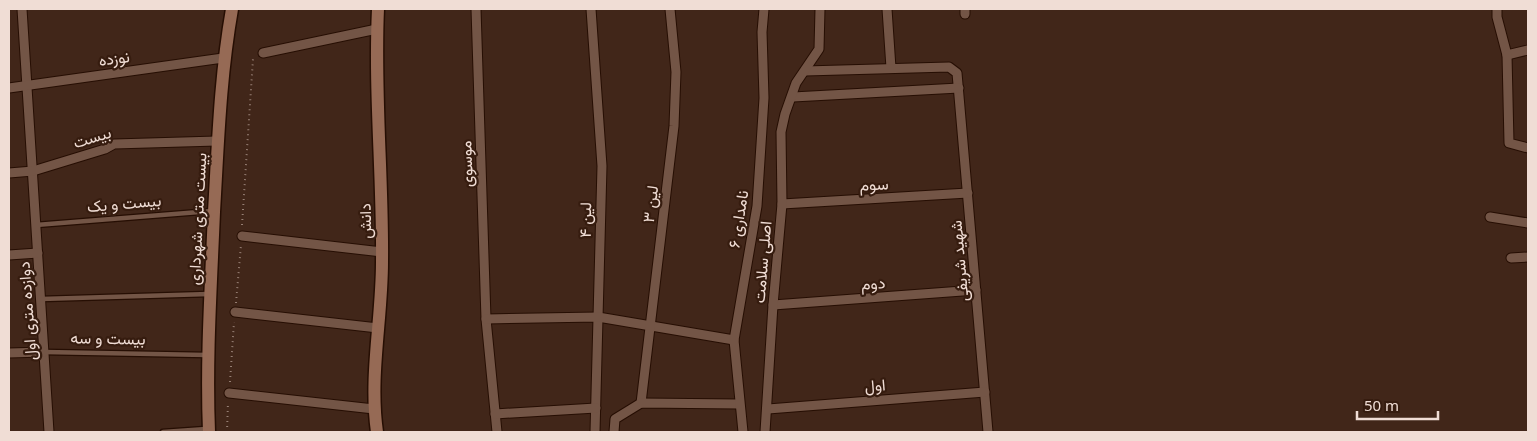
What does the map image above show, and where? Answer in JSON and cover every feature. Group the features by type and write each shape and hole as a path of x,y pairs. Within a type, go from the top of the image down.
{"street":[{"name":"دوازده متری اول","path":"22,9 50,432"},
{"name":"بیست متری شهرداری","path":"209,431 207,355 217,141 223,58 232,9"},
{"name":"دانش","path":"377,432 374,409 382,252 378,9"},
{"name":"موسوی","path":"476,9 486,319 497,432"},
{"name":"لین ۴","path":"591,9 602,166 595,432"},
{"name":"لین ۳","path":"640,403 676,108 676,72 670,9"},
{"name":"نامداری ۶","path":"743,432 734,340 757,206 764,98 762,32 764,9"},
{"name":"اصلی سلامت","path":"765,432 782,204 781,132 796,83 819,49 820,9"},
{"path":"887,9 891,68"},
{"path":"1497,9 1497,17 1507,55 1509,143 1528,148"},
{"path":"263,53 377,29"},
{"path":"1507,55 1528,50"},
{"name":"نوزده","path":"9,88 223,58"},
{"path":"793,97 959,88 957,73 949,67 805,71"},
{"name":"شهید شریفی","path":"959,88 988,432"},
{"name":"بیست","path":"9,173 32,171 105,149 114,144 217,141"},
{"name":"سوم","path":"782,204 968,194"},
{"path":"1490,217 1528,223"},
{"path":"242,236 382,252"},
{"path":"9,255 38,253"},
{"path":"1511,258 1528,258"},
{"name":"دوم","path":"773,305 976,290"},
{"path":"235,312 378,328"},
{"path":"486,319 598,317 734,340"},
{"name":"بیست و سه","path":"9,353 44,352"},
{"name":"اول","path":"768,409 985,392"},
{"path":"229,393 374,409"},
{"path":"614,432 615,419 640,403 740,404"},
{"path":"495,414 596,408"}],"lane":[{"name":"بیست و یک","path":"36,225 214,211"},
{"path":"41,298 210,294"},
{"name":"بیست و سه","path":"44,352 207,355"},
{"path":"163,432 209,431"}],"path":[{"path":"227,432 253,58 263,53"}]}
